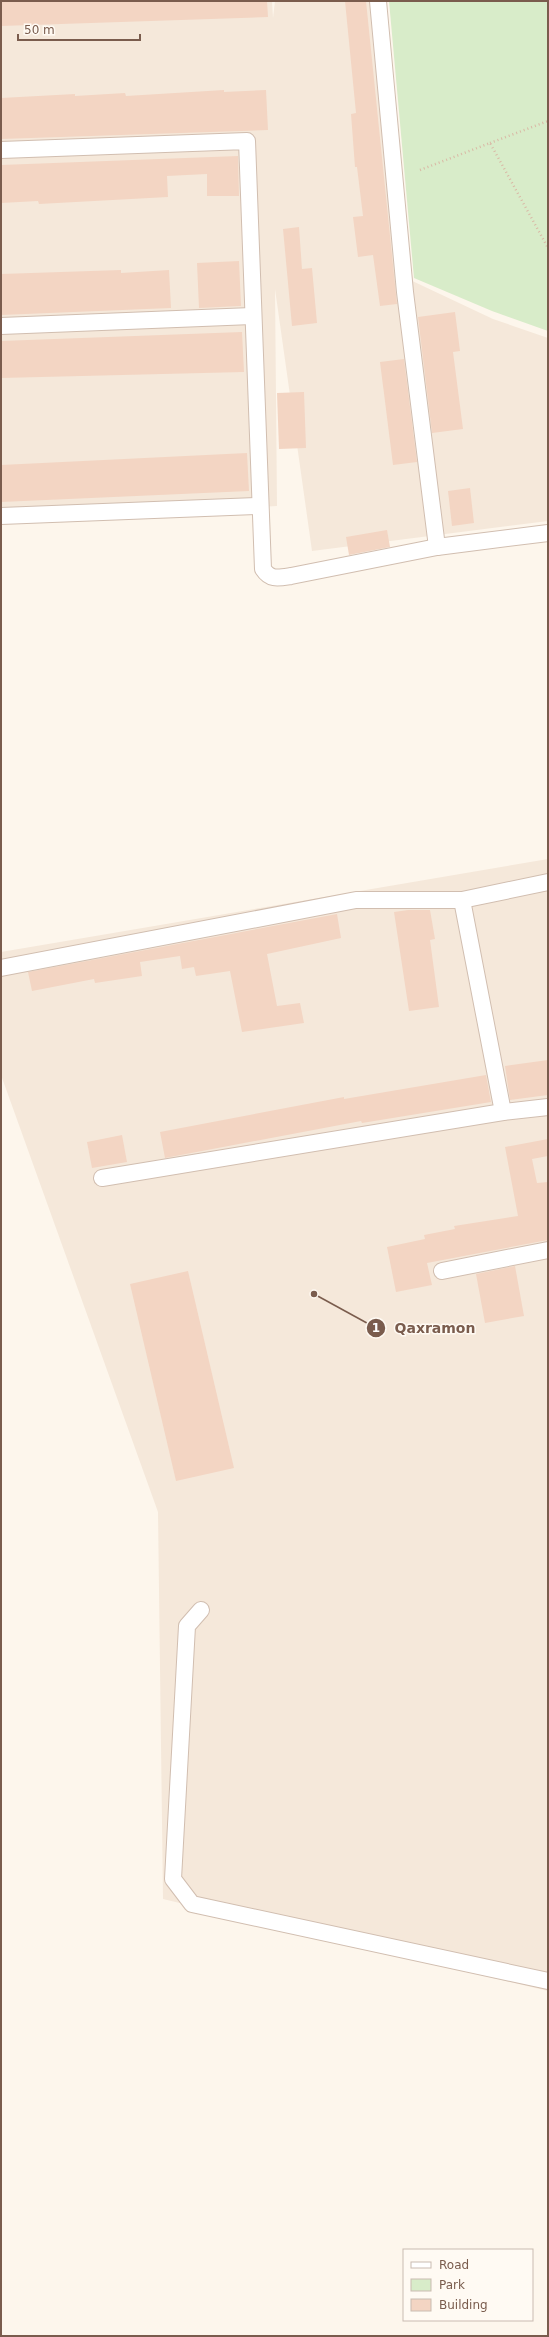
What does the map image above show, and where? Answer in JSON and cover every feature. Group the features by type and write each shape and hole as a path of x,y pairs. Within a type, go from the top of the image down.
{"street":[{"path":"378,1 405,292 437,547"},
{"path":"1,150 247,141 259,506 263,568 267,575 273,578 437,547 548,533"},
{"path":"1,326 252,316"},
{"path":"1,516 259,506"},
{"path":"1,968 356,900 462,900 548,882"},
{"path":"462,900 503,1112"},
{"path":"102,1178 503,1112 548,1107"},
{"path":"442,1272 548,1250"},
{"path":"201,1610 187,1626 173,1879 192,1904 548,1981"}],"path":[{"path":"420,170 548,122"},
{"path":"490,144 548,248"}],"shaded area":[{"path":"1,1 272,1 273,18 275,1 370,1 406,278 493,319 548,338 548,521 312,551 275,289 277,506 1,520"},
{"path":"548,859 548,1991 163,1899 158,1512 1,1075 1,952"}],"green space":[{"path":"389,1 548,1 548,331 492,311 414,278"}],"building":[{"path":"1,1 267,1 268,17 1,26"},
{"path":"345,1 366,1 397,304 380,306 373,255 358,257 353,217 363,216 357,167 355,167 351,114 356,113"},
{"path":"224,90 224,92 266,90 268,130 1,139 1,98 125,93 126,96"},
{"path":"238,156 239,196 207,196 207,174 167,176 168,197 39,204 38,201 1,203 1,165"},
{"path":"299,227 302,269 312,268 317,323 292,326 283,229"},
{"path":"239,261 241,306 199,308 197,263"},
{"path":"121,270 121,273 169,270 171,308 1,315 1,274"},
{"path":"455,312 460,351 453,352 463,429 432,433 418,317"},
{"path":"242,332 244,372 1,378 1,341"},
{"path":"404,359 417,462 393,465 380,362"},
{"path":"304,392 306,448 279,449 277,393"},
{"path":"247,453 249,491 1,502 1,465"},
{"path":"470,488 474,523 452,526 448,491"},
{"path":"387,530 390,547 349,555 346,537"},
{"path":"408,910 430,910 435,939 430,940 439,1007 409,1011 394,912"},
{"path":"337,914 341,938 267,954 277,1006 300,1003 304,1023 242,1032 230,971 196,976 194,967 182,969 180,956 140,962 142,976 95,983 94,979 32,991 28,972"},
{"path":"548,1060 548,1095 510,1100 505,1066"},
{"path":"486,1075 491,1102 362,1123 361,1121 165,1158 160,1132 344,1097 344,1099"},
{"path":"122,1135 127,1162 92,1168 87,1142"},
{"path":"548,1139 548,1156 532,1159 537,1183 548,1182 548,1240 427,1263 432,1285 396,1292 387,1247 425,1239 424,1235 455,1229 454,1226 518,1216 505,1147"},
{"path":"515,1266 524,1316 485,1323 476,1274"},
{"path":"188,1271 234,1468 176,1481 130,1284"}],"place":[{"name":"Qaxramon","path":"314,1294"}]}
